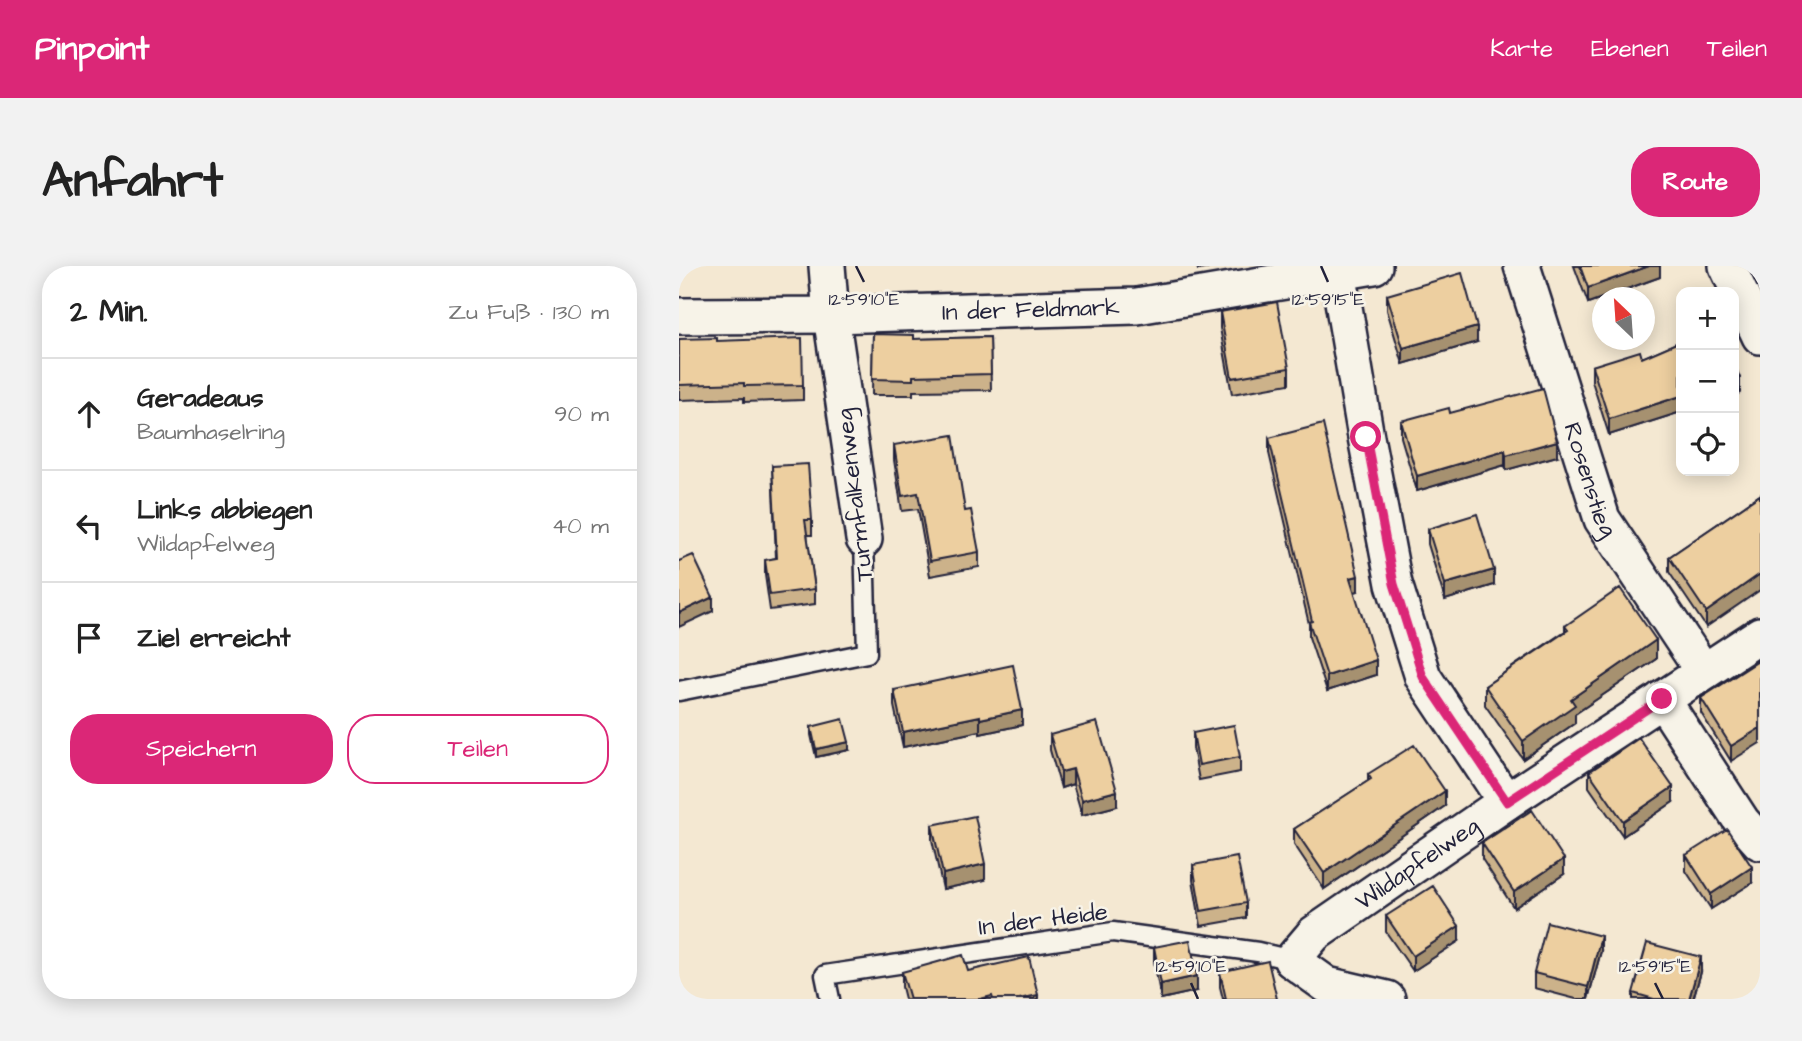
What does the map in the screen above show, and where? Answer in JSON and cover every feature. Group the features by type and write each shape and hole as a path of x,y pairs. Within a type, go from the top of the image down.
{"street":[{"name":"Turmfalkenweg","path":"827,266 831,315 864,540"},
{"name":"In der Feldmark","path":"679,316 831,315 1137,306 1337,269 1374,266"},
{"name":"Rosenstieg","path":"1522,266 1602,519 1703,671"},
{"path":"1727,266 1760,336"},
{"path":"1337,269 1394,584 1423,677 1507,802"},
{"name":"Wildapfelweg","path":"1292,960 1314,934 1507,802 1760,635"},
{"path":"1662,699 1742,822 1760,842"},
{"path":"1292,960 1310,999"},
{"path":"1292,960 1327,985 1387,999"}],"lane":[{"name":"Turmfalkenweg","path":"679,691 867,653 864,540"},
{"name":"In der Heide","path":"830,999 825,975 1113,932 1258,952 1292,960"}],"building":[{"path":"1580,266 1649,266 1588,288"},
{"path":"1462,273 1477,327 1403,348 1387,295"},
{"path":"1277,302 1289,368 1232,378 1220,312"},
{"path":"873,334 914,335 914,339 990,337 991,374 913,376 913,380 872,379"},
{"path":"717,338 717,341 802,338 803,385 679,385 679,339"},
{"path":"1676,343 1676,398 1609,419 1592,366 1640,351 1642,358"},
{"path":"1543,388 1557,441 1506,455 1505,450 1417,476 1401,421 1449,408 1450,413"},
{"path":"1323,424 1358,576 1350,578 1376,660 1327,676 1309,622 1312,621 1269,438"},
{"path":"953,435 965,511 971,510 979,552 930,561 918,493 902,496 894,445"},
{"path":"808,464 812,520 805,520 815,589 770,595 765,560 777,558 772,466"},
{"path":"1760,495 1760,574 1706,612 1669,557"},
{"path":"1477,514 1494,570 1445,584 1428,529"},
{"path":"693,555 713,597 679,613 679,561"},
{"path":"1620,588 1656,640 1571,699 1575,705 1523,741 1485,686 1568,630 1565,626"},
{"path":"1760,660 1760,728 1731,746 1701,698"},
{"path":"1013,665 1022,710 903,732 894,690"},
{"path":"843,719 849,742 816,749 811,727"},
{"path":"1097,722 1117,791 1082,800 1073,769 1061,772 1050,735"},
{"path":"1234,725 1240,757 1199,765 1193,733"},
{"path":"1639,738 1673,787 1623,821 1589,772"},
{"path":"1414,745 1445,791 1324,873 1294,829 1371,779 1368,774"},
{"path":"1532,810 1564,859 1514,892 1482,843"},
{"path":"975,816 985,864 943,874 932,825"},
{"path":"1727,829 1752,867 1711,894 1686,855"},
{"path":"1237,857 1246,903 1201,911 1193,865"},
{"path":"1433,886 1459,926 1413,956 1386,916"},
{"path":"1547,922 1601,936 1588,987 1534,973"},
{"path":"1190,940 1197,976 1161,984 1154,947"},
{"path":"1647,943 1701,957 1689,999 1654,999 1633,993"},
{"path":"963,955 968,971 1029,957 1038,995 1019,999 993,999 992,996 980,999 910,999 902,972"},
{"path":"1268,961 1277,999 1226,999 1220,972"}],"route":[{"path":"1366,437 1394,584 1423,677 1507,802 1662,699"}]}
